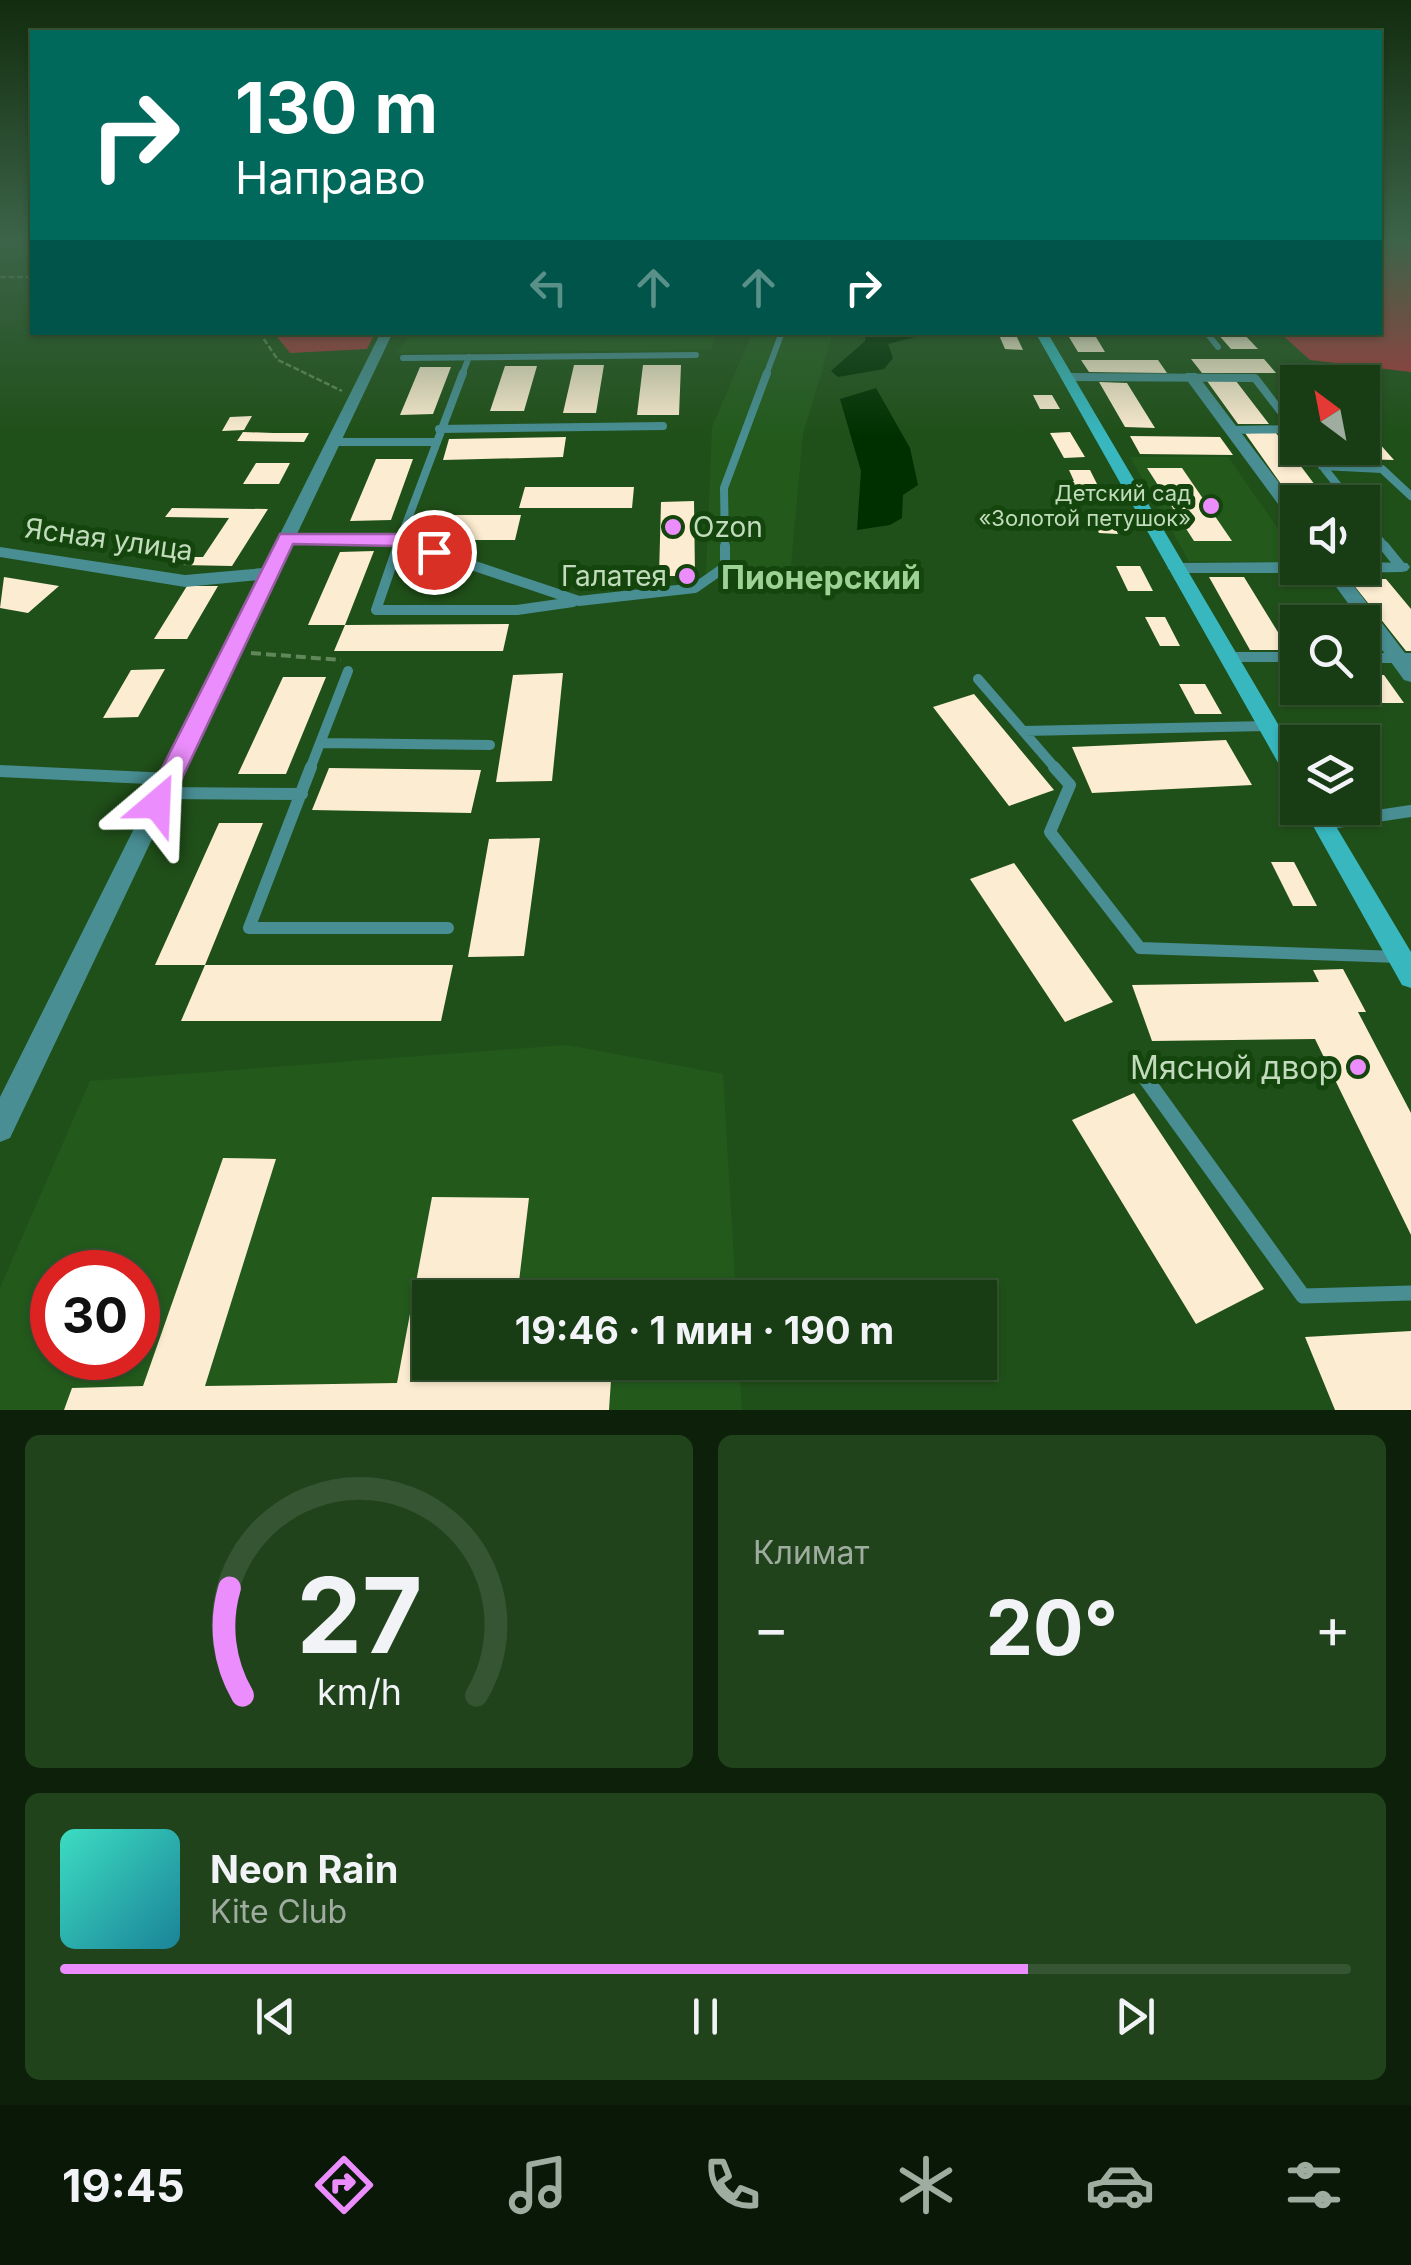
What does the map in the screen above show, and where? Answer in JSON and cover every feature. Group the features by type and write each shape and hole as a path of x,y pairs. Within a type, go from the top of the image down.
{"street":[{"path":"0,1128 386,335"},
{"path":"1043,335 1280,747"},
{"path":"1191,376 1280,495"},
{"name":"Ясная улица","path":"0,552 184,581 270,573"},
{"path":"1380,567 1401,567"},
{"path":"1176,568 1280,568"},
{"path":"1345,585 1405,658 1411,675"},
{"path":"1324,825 1406,967"}],"lane":[{"path":"469,357 434,442 376,610 517,610 695,588 724,567 724,488 781,335"},
{"path":"1208,335 1218,347"},
{"path":"404,358 696,355"},
{"path":"1067,377 1255,378 1280,410"},
{"path":"439,429 663,426"},
{"path":"1234,430 1280,431"},
{"path":"333,442 434,442"},
{"path":"1322,466 1382,469 1411,496"},
{"path":"1322,466 1337,485"},
{"path":"286,538 398,540 579,601"},
{"path":"1380,541 1401,567"},
{"path":"1228,656 1280,657"},
{"path":"348,671 250,928 448,928"},
{"path":"978,679 1070,786 1050,832 1140,948 1406,967"},
{"path":"1022,730 1268,726"},
{"path":"322,743 490,745"},
{"path":"0,771 302,794"},
{"path":"1380,813 1411,811"},
{"path":"1146,1079 1303,1296 1411,1294"}],"path":[{"path":"261,335 278,360 355,397"},
{"path":"231,652 326,656 344,661 348,671"}],"shaded area":[{"path":"1382,304 1411,304 1411,372 1380,368 1380,365 1310,360 1282,335 1382,335"},
{"path":"276,335 374,335 367,349 290,353"},
{"path":"408,335 716,335 711,350 397,353"},
{"path":"751,335 832,335 803,434 790,576 706,574 712,427"},
{"path":"866,335 919,335 888,344 893,358 884,369 838,377 831,371 865,341"},
{"path":"876,388 910,448 918,485 903,495 902,518 890,525 857,530 861,471 840,399"},
{"name":"Детский сад «Золотой петушок»","path":"1130,457 1228,457 1280,532 1280,562 1189,561"},
{"path":"567,1045 723,1074 735,1280 412,1280 412,1380 740,1380 742,1410 0,1410 0,1288 90,1081"}],"building":[{"path":"999,335 1016,335 1023,350 1005,349"},
{"path":"1068,335 1095,335 1105,352 1078,352"},
{"path":"1219,335 1245,335 1258,349 1231,349"},
{"path":"1191,359 1264,359 1276,373 1202,373"},
{"path":"1081,360 1158,360 1167,373 1089,372"},
{"path":"574,365 604,365 596,413 563,413"},
{"path":"643,365 681,365 679,415 637,415"},
{"path":"505,366 537,366 524,411 490,411"},
{"path":"420,367 451,367 433,414 400,415"},
{"path":"1207,381 1236,381 1269,424 1238,424"},
{"path":"1099,382 1127,383 1155,428 1125,427"},
{"path":"1033,395 1052,395 1060,409 1040,409"},
{"path":"252,416 244,430 222,431 230,417"},
{"path":"243,432 309,433 304,442 237,441"},
{"path":"1070,432 1085,457 1064,458 1050,433"},
{"path":"1245,433 1276,433 1280,438 1280,465 1300,465 1315,485 1281,484"},
{"path":"1130,436 1220,437 1233,455 1140,454"},
{"path":"566,437 563,457 443,460 449,439"},
{"path":"1380,444 1394,460 1380,460"},
{"path":"376,459 413,459 391,520 350,521"},
{"path":"256,463 290,463 279,484 243,484"},
{"path":"1147,468 1182,468 1232,541 1194,541"},
{"path":"1069,470 1090,470 1100,490 1069,490 1065,481 1074,481"},
{"path":"525,487 634,487 632,508 519,508"},
{"path":"694,501 695,576 659,576 661,502"},
{"path":"172,508 268,509 232,566 183,565 189,557 203,557 229,518 165,517"},
{"path":"420,515 521,515 515,540 411,540"},
{"path":"1090,515 1109,515 1118,534 1099,533"},
{"path":"374,551 345,625 308,625 340,552"},
{"path":"1116,566 1140,566 1153,591 1128,591"},
{"path":"4,577 59,586 28,613 0,608"},
{"path":"1209,577 1244,577 1280,635 1280,650 1250,650"},
{"path":"1380,579 1386,579 1411,609 1411,651 1406,651 1380,618 1380,605 1370,605 1354,585 1380,585"},
{"path":"187,586 218,586 187,639 154,639"},
{"path":"1145,617 1165,617 1180,646 1160,646"},
{"path":"509,624 503,651 334,651 345,625"},
{"path":"165,669 138,717 103,718 131,670"},
{"path":"563,673 552,781 496,782 513,675"},
{"path":"1380,675 1384,675 1404,703 1380,703"},
{"path":"283,677 326,677 286,774 238,774"},
{"path":"1179,684 1205,684 1222,714 1195,714"},
{"path":"974,694 1054,790 1009,806 933,707"},
{"path":"1226,740 1252,785 1092,793 1072,747"},
{"path":"329,768 481,770 471,813 312,810"},
{"path":"219,823 263,823 205,965 155,965"},
{"path":"540,838 524,956 468,957 489,839"},
{"path":"1271,862 1294,862 1317,906 1293,906"},
{"path":"1014,863 1113,1002 1065,1022 970,879"},
{"path":"205,965 453,965 441,1021 181,1021"},
{"path":"1343,969 1366,1012 1358,1012 1411,1113 1411,1235 1315,1039 1152,1041 1132,985 1319,982 1313,970"},
{"path":"1134,1093 1264,1289 1196,1324 1072,1120"},
{"path":"223,1158 276,1159 205,1386 397,1383 412,1303 412,1380 611,1380 609,1410 64,1410 72,1388 143,1386 145,1380 160,1380 160,1338"},
{"path":"432,1197 529,1198 519,1280 416,1280"},
{"path":"1411,1331 1411,1410 1335,1410 1305,1337"}],"place":[{"name":"Детский сад «Золотой петушок»","path":"1211,506"},
{"name":"Ozon","path":"673,527"},
{"name":"Галатея","path":"687,576"},
{"name":"Мясной двор","path":"1358,1067"}],"district":[{"name":"Пионерский","path":"821,577"}],"route":[{"path":"157,804 286,538 398,540 434,552"}]}
